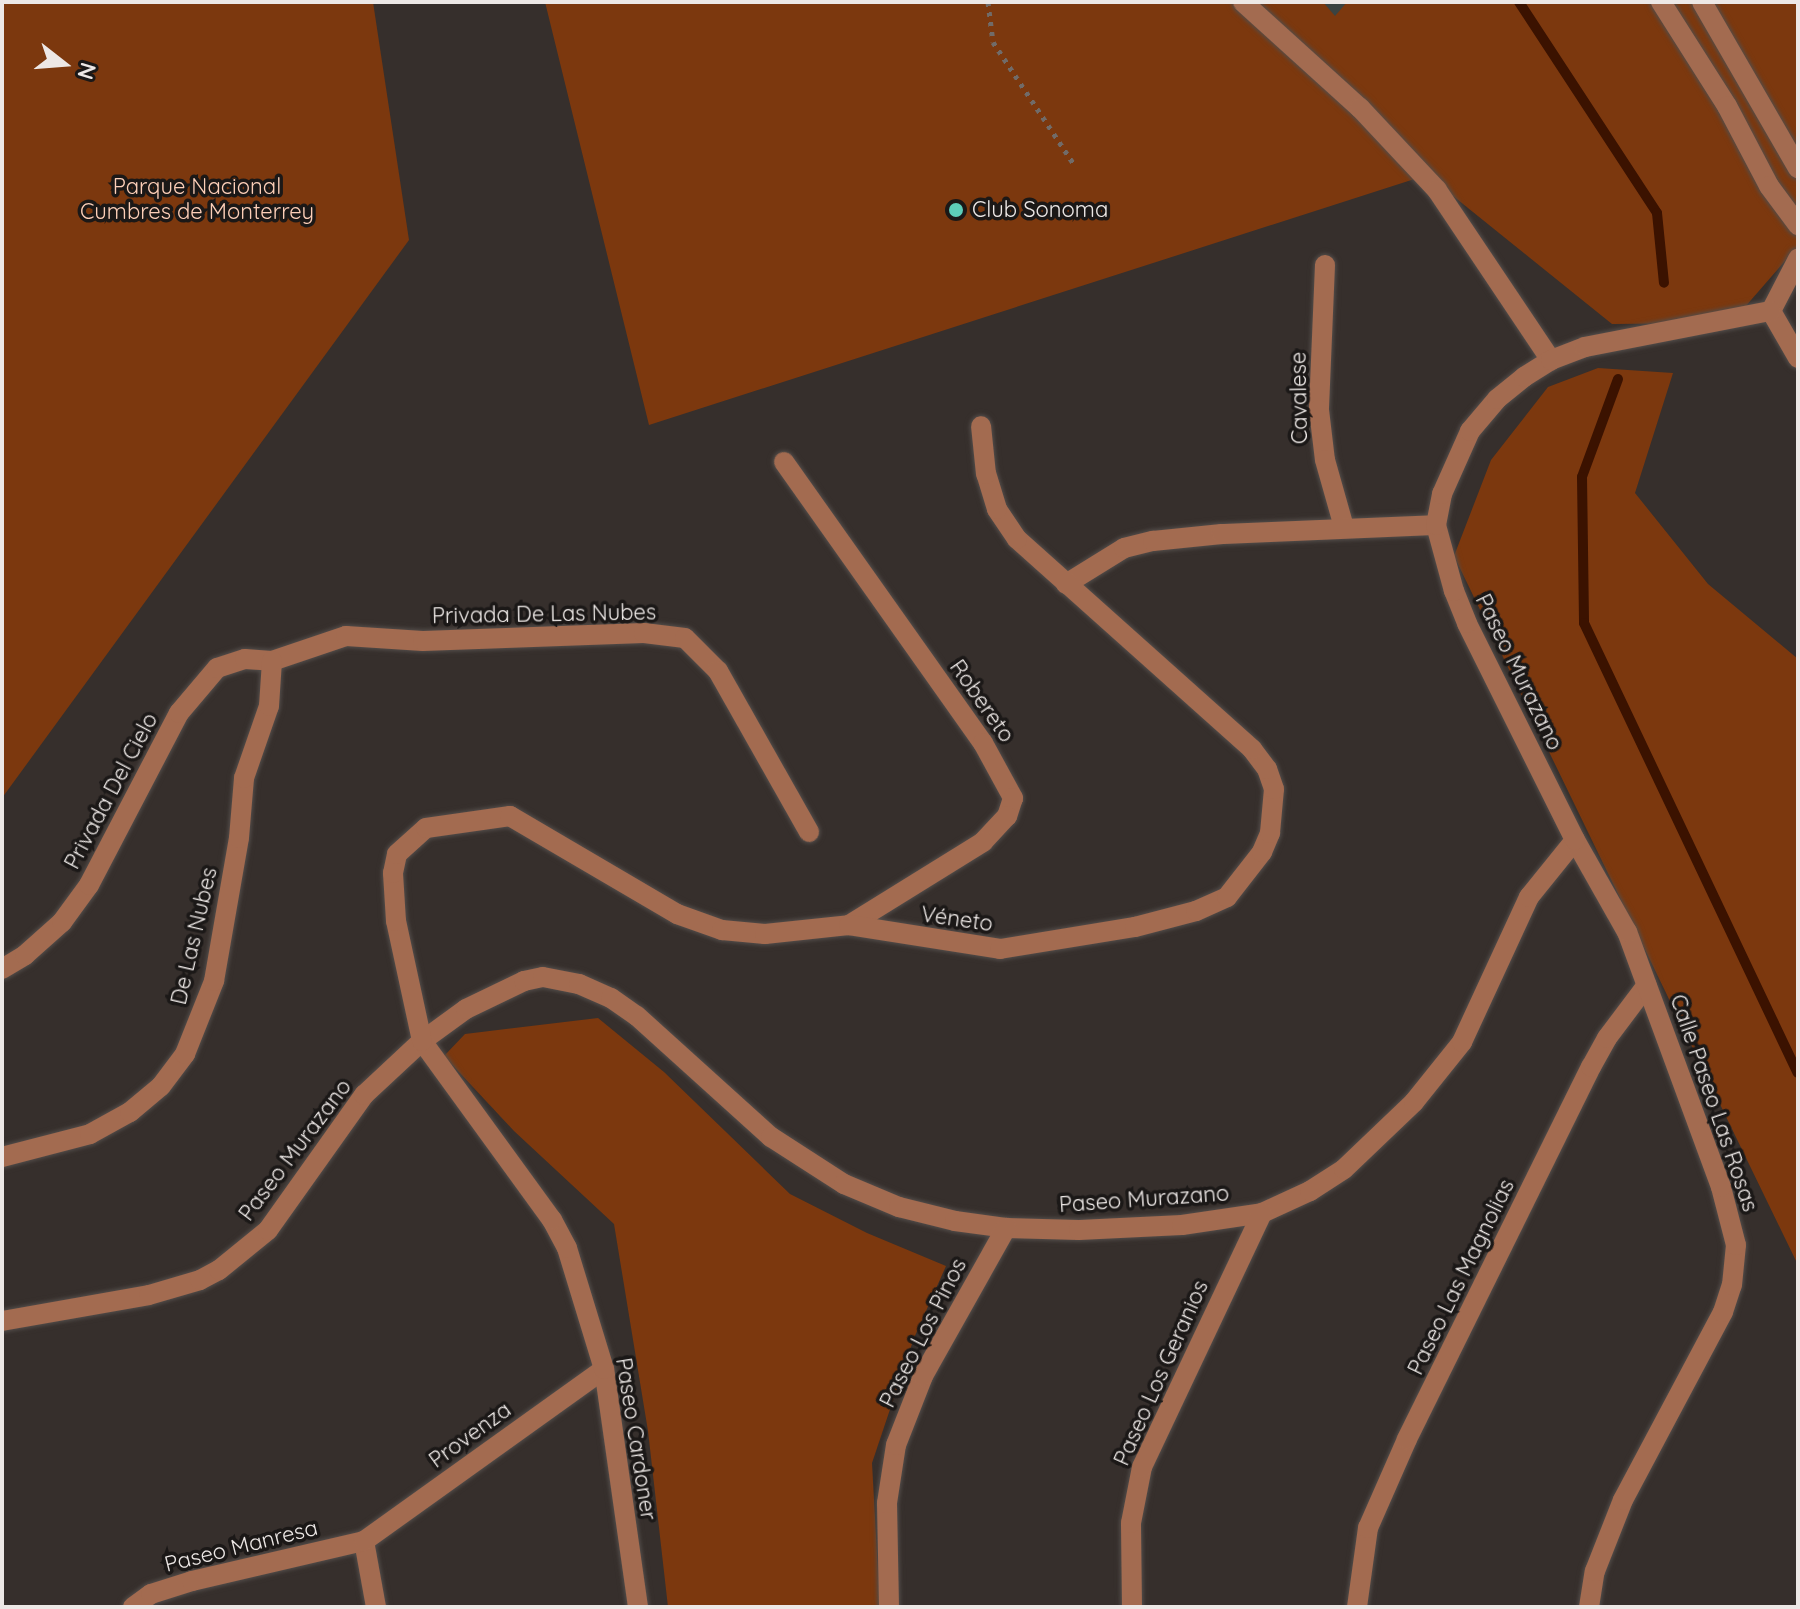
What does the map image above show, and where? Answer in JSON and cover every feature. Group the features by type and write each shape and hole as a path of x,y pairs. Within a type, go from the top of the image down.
{"street":[{"path":"1243,2 1360,108 1437,190 1551,360"},
{"path":"1702,2 1798,168"},
{"path":"1666,5 1727,106 1769,186 1798,225"},
{"path":"1797,264 1786,276 1771,311 1798,358"},
{"name":"Cavalese","path":"1325,265 1320,424 1325,460 1344,527"},
{"name":"Paseo Murazano","path":"2,1321 149,1295 200,1280 219,1270 268,1230 364,1095 422,1041 466,1009 524,981 543,977 579,984 611,998 637,1016 771,1137 844,1184 899,1207 955,1221 1006,1228 1079,1230 1182,1225 1262,1213 1310,1191 1344,1169 1414,1102 1462,1042 1529,897 1575,840 1467,623 1454,591 1436,525 1442,494 1470,431 1497,399 1551,360 1585,347 1771,311"},
{"name":"Véneto","path":"422,1041 396,921 393,873 397,854 426,828 510,816 677,914 722,930 765,934 849,925 1000,949 1135,927 1196,911 1227,897 1262,852 1275,812 1274,789 1267,769 1252,749 1017,539 997,509 986,474 981,426"},
{"name":"Robereto","path":"784,462 983,743 1013,798 1007,816 983,842 849,925"},
{"path":"1066,584 1124,548 1153,541 1344,527 1436,525"},
{"name":"Privada De Las Nubes","path":"272,661 346,636 423,641 644,633 685,638 718,671 809,832"},
{"name":"Privada Del Cielo","path":"2,969 25,955 62,922 89,885 191,695 217,668 245,659 272,661"},
{"name":"De Las Nubes","path":"2,1157 90,1134 130,1112 161,1086 185,1054 214,981 239,838 244,778 269,706 272,661"},
{"name":"Calle Paseo Las Rosas","path":"1575,840 1627,932 1721,1187 1736,1245 1736,1263 1723,1312 1605,1540 1589,1607"},
{"name":"Paseo Las Magnolias","path":"1357,1607 1368,1528 1407,1439 1597,1057 1647,985"},
{"name":"Paseo Cardoner","path":"422,1041 552,1220 567,1248 604,1369 638,1607"},
{"name":"Paseo Los Geranios","path":"1132,1607 1131,1523 1142,1467 1262,1213"},
{"name":"Paseo Los Pinos","path":"889,1607 887,1503 896,1445 923,1376 1006,1228"},
{"name":"Provenza","path":"364,1541 604,1369"},
{"path":"364,1541 376,1607"},
{"name":"Paseo Manresa","path":"133,1607 151,1594 192,1581 364,1541"}],"path":[{"path":"988,2 993,42 1073,163"}],"green space":[{"name":"Parque Nacional Cumbres de Monterrey","path":"2,2 373,2 409,240 2,798"},
{"name":"Club Sonoma","path":"545,2 1798,2 1798,246 1731,323 1612,324 1427,175 649,425"},
{"path":"1598,368 1673,373 1635,493 1708,584 1798,659 1798,1265 1454,556 1491,460 1548,387"},
{"path":"598,1018 664,1072 790,1194 867,1233 946,1266 914,1338 872,1463 880,1607 668,1607 648,1431 614,1224 514,1131 444,1056 465,1034"}],"building":[{"path":"1323,2 1347,2 1335,16"}],"waterway":[{"path":"1519,2 1657,213 1664,283"},
{"path":"1618,379 1582,477 1584,623 1798,1073"}],"place":[{"name":"Club Sonoma","path":"956,210"}]}
